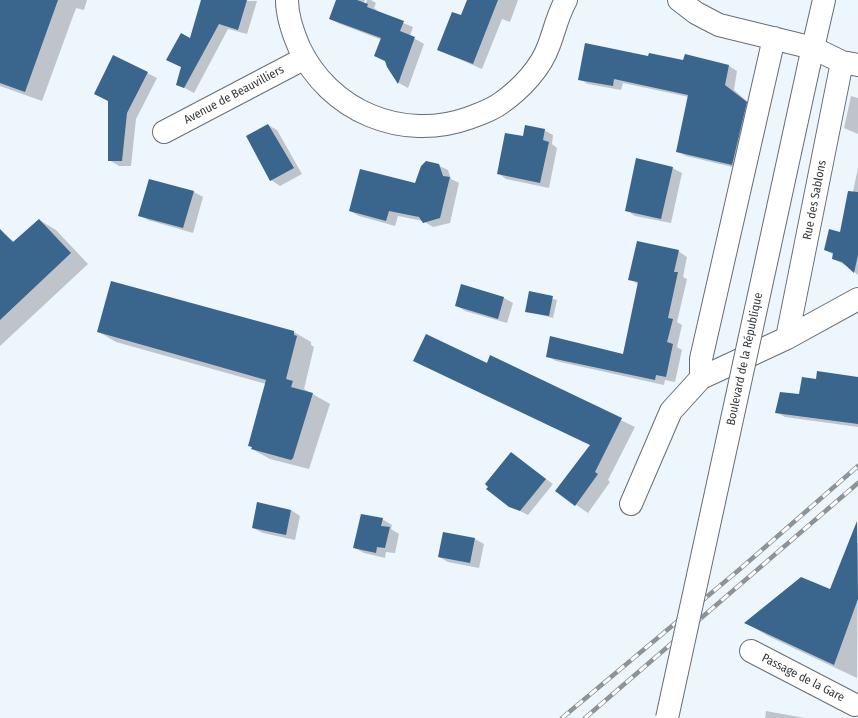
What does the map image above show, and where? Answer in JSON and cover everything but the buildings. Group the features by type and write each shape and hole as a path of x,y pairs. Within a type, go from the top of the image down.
{"street":[{"path":"287,0 287,8 295,37 305,58 323,83 343,101 378,120 407,126 426,127 453,124 491,109 501,103 525,82 549,46 559,13 566,0"},
{"name":"Rue des Sablons","path":"680,0 696,13 719,25 774,38 811,56 850,64 787,338"},
{"name":"Boulevard de la République","path":"668,718 824,0"},
{"path":"701,378 701,358 774,38"},
{"name":"Avenue de Beauvilliers","path":"164,132 305,58"},
{"path":"631,504 671,411 701,378 787,338 858,299"},
{"name":"Passage de la Gare","path":"751,651 855,706"}],"railway":[{"path":"562,718 740,569 858,466"},
{"path":"585,718 858,483"}]}
